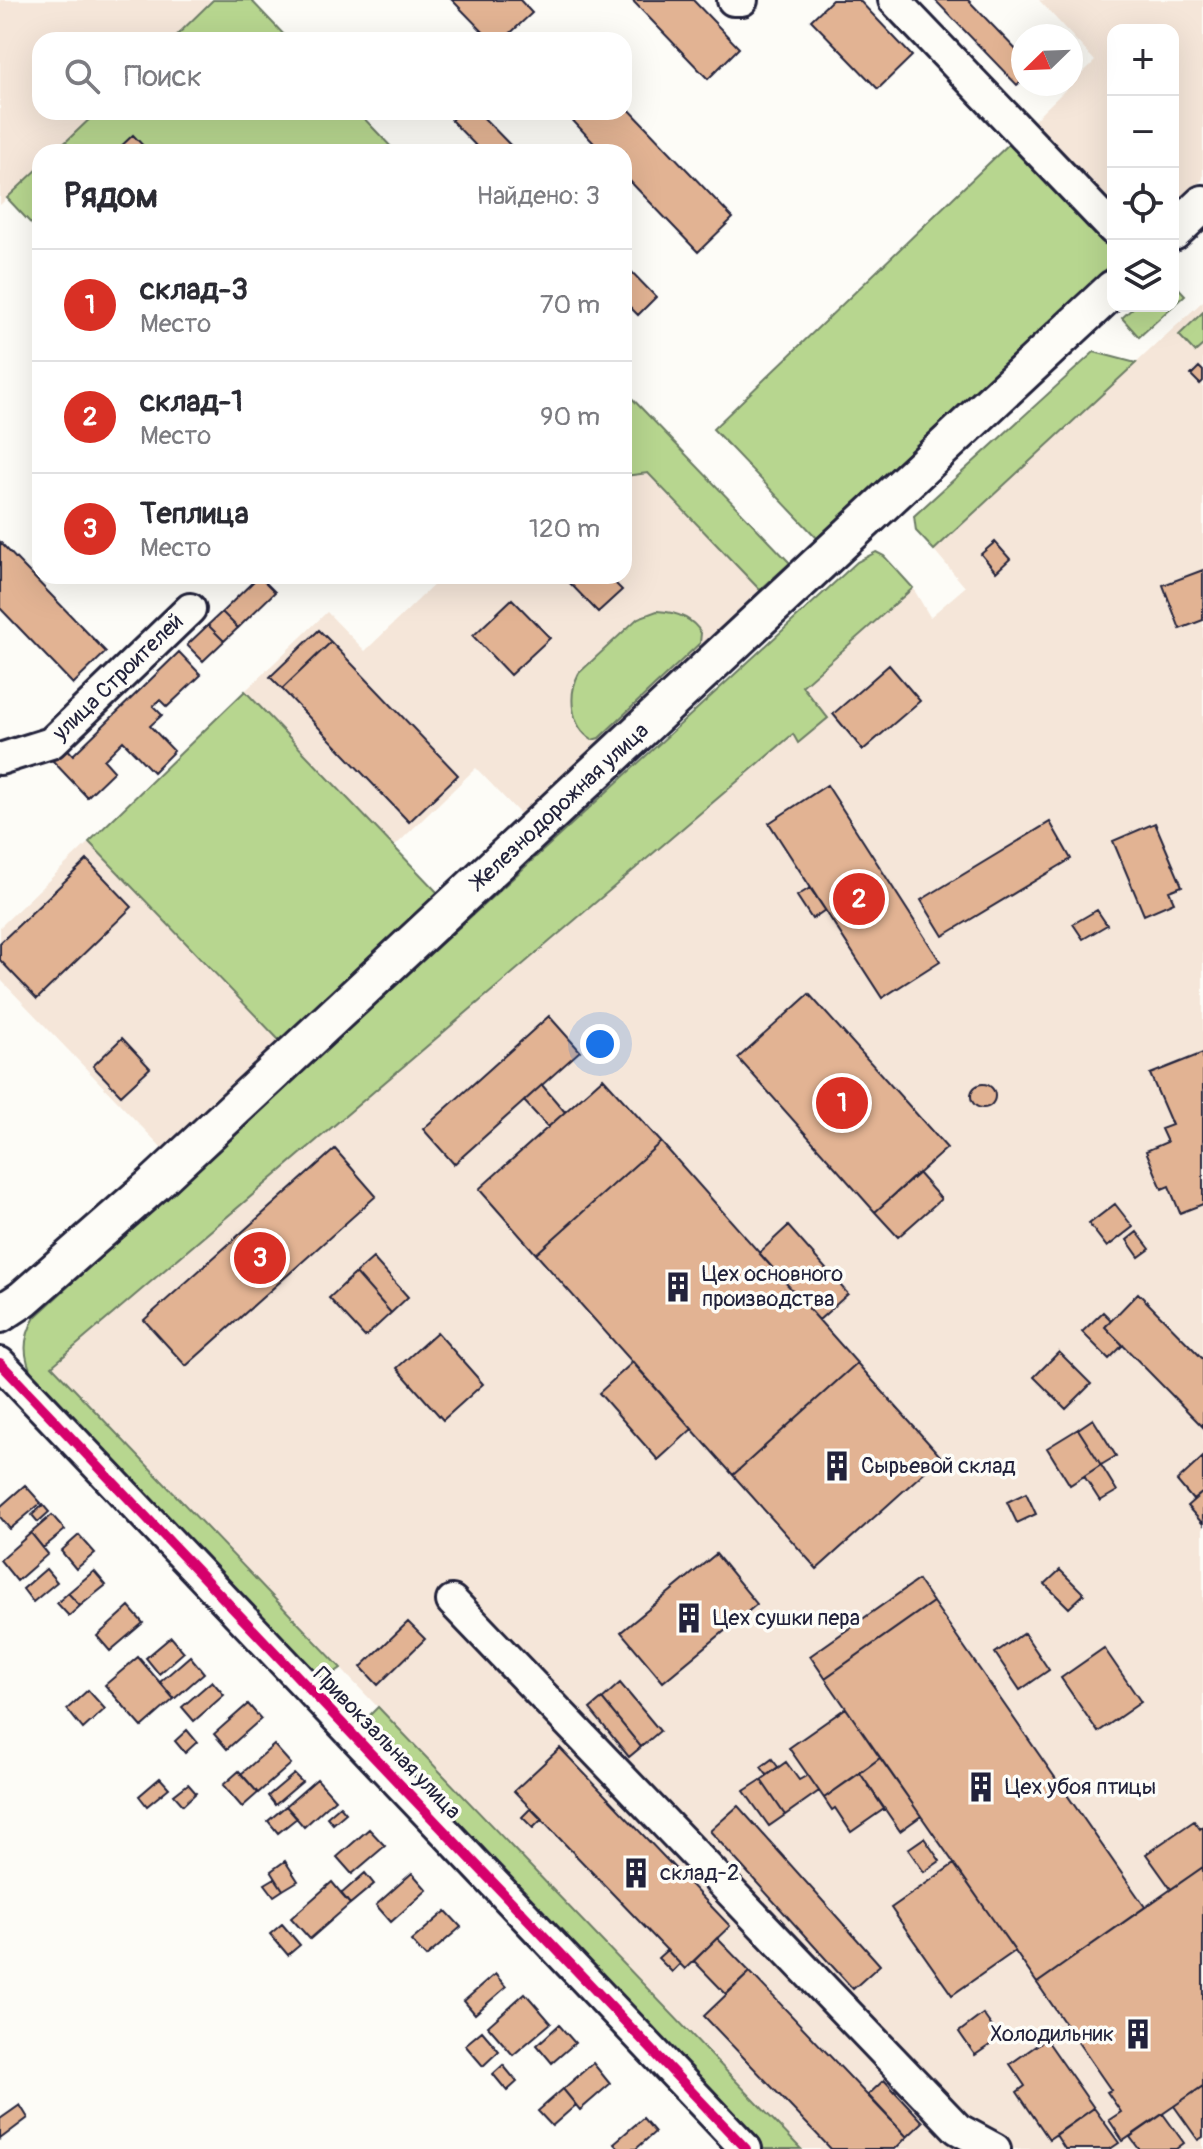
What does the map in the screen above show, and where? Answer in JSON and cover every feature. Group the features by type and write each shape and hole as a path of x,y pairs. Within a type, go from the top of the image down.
{"main road":[{"path":"1179,226 1203,204"},
{"name":"Железнодорожная улица","path":"0,1314 23,1299 153,1185 1107,295"}],"street":[{"path":"733,0 742,0"},
{"path":"894,0 1107,223"},
{"name":"улица Строителей","path":"0,759 51,743 190,609"},
{"name":"Привокзальная улица","path":"0,1363 746,2149"},
{"path":"452,1601 958,2129 995,2149"}],"shaded area":[{"path":"0,0 213,0 180,32 32,32 32,120 89,120 63,144 32,144 32,175 0,205"},
{"path":"1039,0 1203,0 1203,179 1179,201 1179,24 1107,24 1107,209 1028,126 1059,96 1083,96 1083,73 1095,61 1083,48 1083,24 1061,24"},
{"path":"1203,301 1203,2149 801,2149 51,1366 793,734 799,742 827,718 802,686 913,588 930,617 965,587 934,550"},
{"path":"648,473 760,590 521,815 476,768 394,847 245,691 327,612 365,651 435,584 632,584 632,475"},
{"path":"89,842 280,1041 164,1150 0,979 0,927"}],"green space":[{"path":"213,0 251,0 281,32 180,32"},
{"path":"89,120 366,120 388,144 63,144"},
{"path":"1012,141 1107,241 1107,269 817,538 713,429"},
{"path":"32,175 32,225 7,198"},
{"path":"1128,312 1166,312 1139,337 1122,318"},
{"path":"1203,312 1203,345 1195,352 1179,335"},
{"path":"1094,352 1136,363 934,550 916,531 914,516"},
{"path":"632,398 790,563 760,590 648,473 632,475"},
{"path":"876,552 884,556 913,588 802,686 828,718 798,743 793,734 52,1366 341,1668 325,1679 313,1678 34,1379 26,1348 35,1317 857,562"},
{"path":"657,611 688,619 701,633 700,643 599,738 592,740 579,727 573,709 573,690 579,673 638,618"},
{"path":"245,691 438,893 280,1041 89,842"},
{"path":"378,1707 801,2149 764,2149 363,1733 364,1721"}],"building":[{"path":"452,0 520,0 532,13 512,32 483,32"},
{"path":"632,0 693,0 739,48 708,79"},
{"path":"832,0 859,0 912,56 878,89 811,20"},
{"path":"935,0 968,0 1011,45 1011,79"},
{"path":"632,112 733,218 698,252 632,183 632,144 595,144 572,120 632,120"},
{"path":"451,120 486,120 509,144 474,144"},
{"path":"133,135 141,144 123,144"},
{"path":"632,272 656,297 638,315 632,309"},
{"path":"1199,367 1203,371 1200,384 1191,375"},
{"path":"0,542 32,575 32,584 40,584 106,652 73,684 0,608"},
{"path":"995,542 1010,559 996,572 981,554"},
{"path":"1203,570 1203,620 1180,629 1163,585"},
{"path":"251,584 267,584 275,592 238,628 222,612"},
{"path":"571,584 616,584 622,590 598,612"},
{"path":"512,599 550,638 510,675 473,636"},
{"path":"222,612 238,628 224,641 208,625"},
{"path":"208,625 224,641 203,661 187,645"},
{"path":"319,630 331,642 282,689 270,677"},
{"path":"331,642 458,775 409,822 282,689"},
{"path":"179,652 201,675 167,707 160,700 153,706 162,715 150,726 174,751 153,772 123,741 104,760 114,771 87,797 51,759 65,746 73,755"},
{"path":"889,665 920,701 863,750 833,714"},
{"path":"827,785 940,961 882,998 769,823"},
{"path":"1050,822 1071,859 943,936 921,900"},
{"path":"1155,823 1182,886 1169,891 1174,902 1144,915 1113,841"},
{"path":"87,860 132,907 37,999 0,960 0,943"},
{"path":"810,888 825,910 812,919 797,896"},
{"path":"1097,910 1107,925 1083,939 1073,924"},
{"path":"809,994 947,1148 875,1212 738,1058"},
{"path":"549,1016 580,1051 454,1164 423,1129"},
{"path":"122,1038 150,1068 121,1095 93,1066"},
{"path":"1203,1053 1203,1204 1180,1213 1169,1186 1162,1189 1146,1151 1167,1142 1161,1129 1172,1125 1150,1074"},
{"path":"603,1078 661,1142 536,1254 479,1189"},
{"path":"983,1084 991,1088 995,1096 991,1104 983,1108 975,1104 971,1096 975,1088"},
{"path":"542,1085 565,1112 548,1127 524,1101"},
{"name":"Цех основного производства","path":"661,1142 857,1363 733,1475 536,1254"},
{"path":"335,1149 376,1196 186,1366 144,1320"},
{"path":"918,1173 941,1199 898,1237 875,1212"},
{"path":"1115,1204 1133,1227 1107,1247 1089,1224"},
{"path":"788,1226 848,1294 819,1320 759,1253"},
{"path":"1137,1232 1150,1249 1139,1257 1127,1240"},
{"path":"373,1258 408,1297 391,1313 356,1273"},
{"path":"356,1273 391,1313 365,1337 329,1298"},
{"path":"1138,1293 1203,1359 1203,1427 1105,1327"},
{"path":"1103,1312 1111,1320 1105,1327 1123,1345 1109,1359 1082,1332"},
{"path":"437,1332 483,1384 443,1420 397,1368"},
{"path":"1059,1352 1091,1384 1066,1409 1034,1377"},
{"path":"633,1362 692,1429 658,1460 599,1393"},
{"name":"Сырьевой склад","path":"857,1363 941,1457 817,1569 733,1475"},
{"path":"1093,1419 1116,1456 1101,1465 1078,1429"},
{"path":"1078,1429 1101,1465 1070,1485 1047,1448"},
{"path":"1203,1457 1203,1492 1193,1500 1177,1481"},
{"path":"1101,1465 1117,1491 1100,1501 1084,1476"},
{"path":"25,1485 41,1503 10,1529 0,1517 0,1507"},
{"path":"1203,1492 1203,1524 1187,1506"},
{"path":"1026,1493 1036,1514 1017,1523 1007,1502"},
{"path":"43,1505 49,1512 38,1522 32,1515"},
{"path":"52,1515 65,1530 43,1548 31,1533"},
{"path":"31,1533 48,1554 17,1581 0,1560"},
{"path":"79,1535 95,1553 76,1569 61,1551"},
{"name":"Цех сушки пера","path":"716,1554 757,1604 663,1682 621,1632"},
{"path":"46,1569 57,1582 33,1602 23,1589"},
{"path":"1060,1570 1084,1594 1069,1608 1045,1584"},
{"path":"94,1571 106,1585 80,1606 68,1593"},
{"path":"918,1580 933,1602 825,1678 810,1656"},
{"path":"68,1593 80,1606 69,1616 57,1603"},
{"name":"Цех убоя птицы","path":"933,1602 1145,1907 1037,1983 825,1678"},
{"path":"129,1607 143,1623 110,1651 97,1636"},
{"path":"408,1622 425,1639 378,1685 361,1667"},
{"path":"1024,1633 1049,1670 1020,1690 995,1653"},
{"path":"171,1637 184,1652 159,1674 146,1658"},
{"path":"1104,1648 1141,1702 1098,1732 1061,1678"},
{"path":"190,1656 204,1673 174,1699 160,1682"},
{"path":"138,1657 174,1699 142,1727 105,1685"},
{"path":"212,1681 224,1695 194,1721 182,1707"},
{"path":"620,1683 660,1731 641,1747 602,1699"},
{"path":"88,1690 105,1709 83,1729 67,1709"},
{"path":"602,1699 641,1747 629,1757 590,1709"},
{"path":"248,1704 261,1719 227,1749 214,1734"},
{"path":"846,1708 880,1758 824,1798 789,1748"},
{"path":"187,1730 197,1742 185,1753 175,1741"},
{"path":"274,1745 291,1764 258,1793 241,1774"},
{"name":"склад-2","path":"560,1748 730,1926 685,1969 514,1791"},
{"path":"880,1758 921,1816 900,1831 860,1773"},
{"path":"772,1759 778,1767 767,1775 761,1767"},
{"path":"786,1762 799,1780 808,1775 819,1791 785,1815 761,1780"},
{"path":"239,1771 258,1793 242,1807 223,1785"},
{"path":"860,1773 884,1809 851,1832 824,1798"},
{"path":"294,1774 302,1782 275,1805 268,1796"},
{"path":"160,1778 169,1788 147,1806 139,1796"},
{"path":"317,1779 335,1799 304,1827 286,1806"},
{"path":"761,1780 785,1815 769,1826 744,1791"},
{"path":"188,1784 196,1793 183,1805 174,1795"},
{"path":"286,1806 297,1818 278,1833 268,1821"},
{"path":"340,1806 346,1813 333,1824 327,1817"},
{"path":"738,1806 880,1965 853,1989 710,1831"},
{"path":"531,1808 542,1819 533,1828 522,1817"},
{"path":"1194,1821 1200,1829 1203,1826 1203,1867 1171,1889 1146,1854"},
{"path":"369,1829 385,1846 352,1874 337,1857"},
{"path":"924,1838 940,1861 924,1872 908,1849"},
{"path":"285,1861 298,1881 283,1890 271,1871"},
{"path":"954,1864 1015,1951 952,1995 891,1908"},
{"name":"Холодильник","path":"1203,1867 1203,2086 1123,2141 1109,2120 1121,2112 1107,2092 1111,2090 1037,1983"},
{"path":"365,1873 374,1884 350,1904 341,1894"},
{"path":"412,1873 427,1890 391,1922 376,1905"},
{"path":"275,1878 283,1890 274,1896 265,1884"},
{"path":"332,1882 350,1904 310,1939 291,1918"},
{"path":"446,1911 461,1927 426,1957 411,1941"},
{"path":"282,1924 300,1945 288,1955 270,1934"},
{"path":"717,1938 750,1972 726,1994 694,1961"},
{"path":"667,1950 680,1964 672,1972 658,1958"},
{"path":"750,1972 907,2137 895,2149 831,2149 704,2016"},
{"path":"495,1974 506,1987 475,2014 464,2001"},
{"path":"525,1993 551,2023 513,2055 488,2026"},
{"path":"983,2014 1000,2038 975,2055 959,2032"},
{"path":"559,2025 575,2043 552,2063 537,2045"},
{"path":"482,2031 499,2051 483,2066 465,2045"},
{"path":"1046,2039 1094,2108 1049,2139 1017,2092 1025,2086 1010,2064"},
{"path":"593,2063 610,2084 580,2110 563,2089"},
{"path":"503,2065 517,2082 507,2091 493,2074"},
{"path":"884,2080 923,2122 907,2137 868,2095"},
{"path":"1203,2086 1203,2137 1198,2140 1174,2106"},
{"path":"563,2089 576,2105 552,2126 538,2111"},
{"path":"20,2105 28,2118 0,2139 0,2119"},
{"path":"1094,2108 1119,2143 1110,2149 1065,2149 1056,2135"},
{"path":"1163,2114 1184,2143 1176,2149 1139,2149 1130,2137"},
{"path":"643,2118 655,2132 636,2149 620,2149 614,2143"}],"cycle path":[{"path":"0,1363 746,2149"}],"place":[{"name":"склад-1","path":"859,899"},
{"name":"склад-3","path":"842,1103"},
{"name":"Теплица","path":"260,1258"},
{"name":"Цех основного производства","path":"678,1287"},
{"name":"Сырьевой склад","path":"837,1466"},
{"name":"Цех сушки пера","path":"689,1618"},
{"name":"Цех убоя птицы","path":"981,1787"},
{"name":"склад-2","path":"636,1873"},
{"name":"Холодильник","path":"1138,2034"}]}
